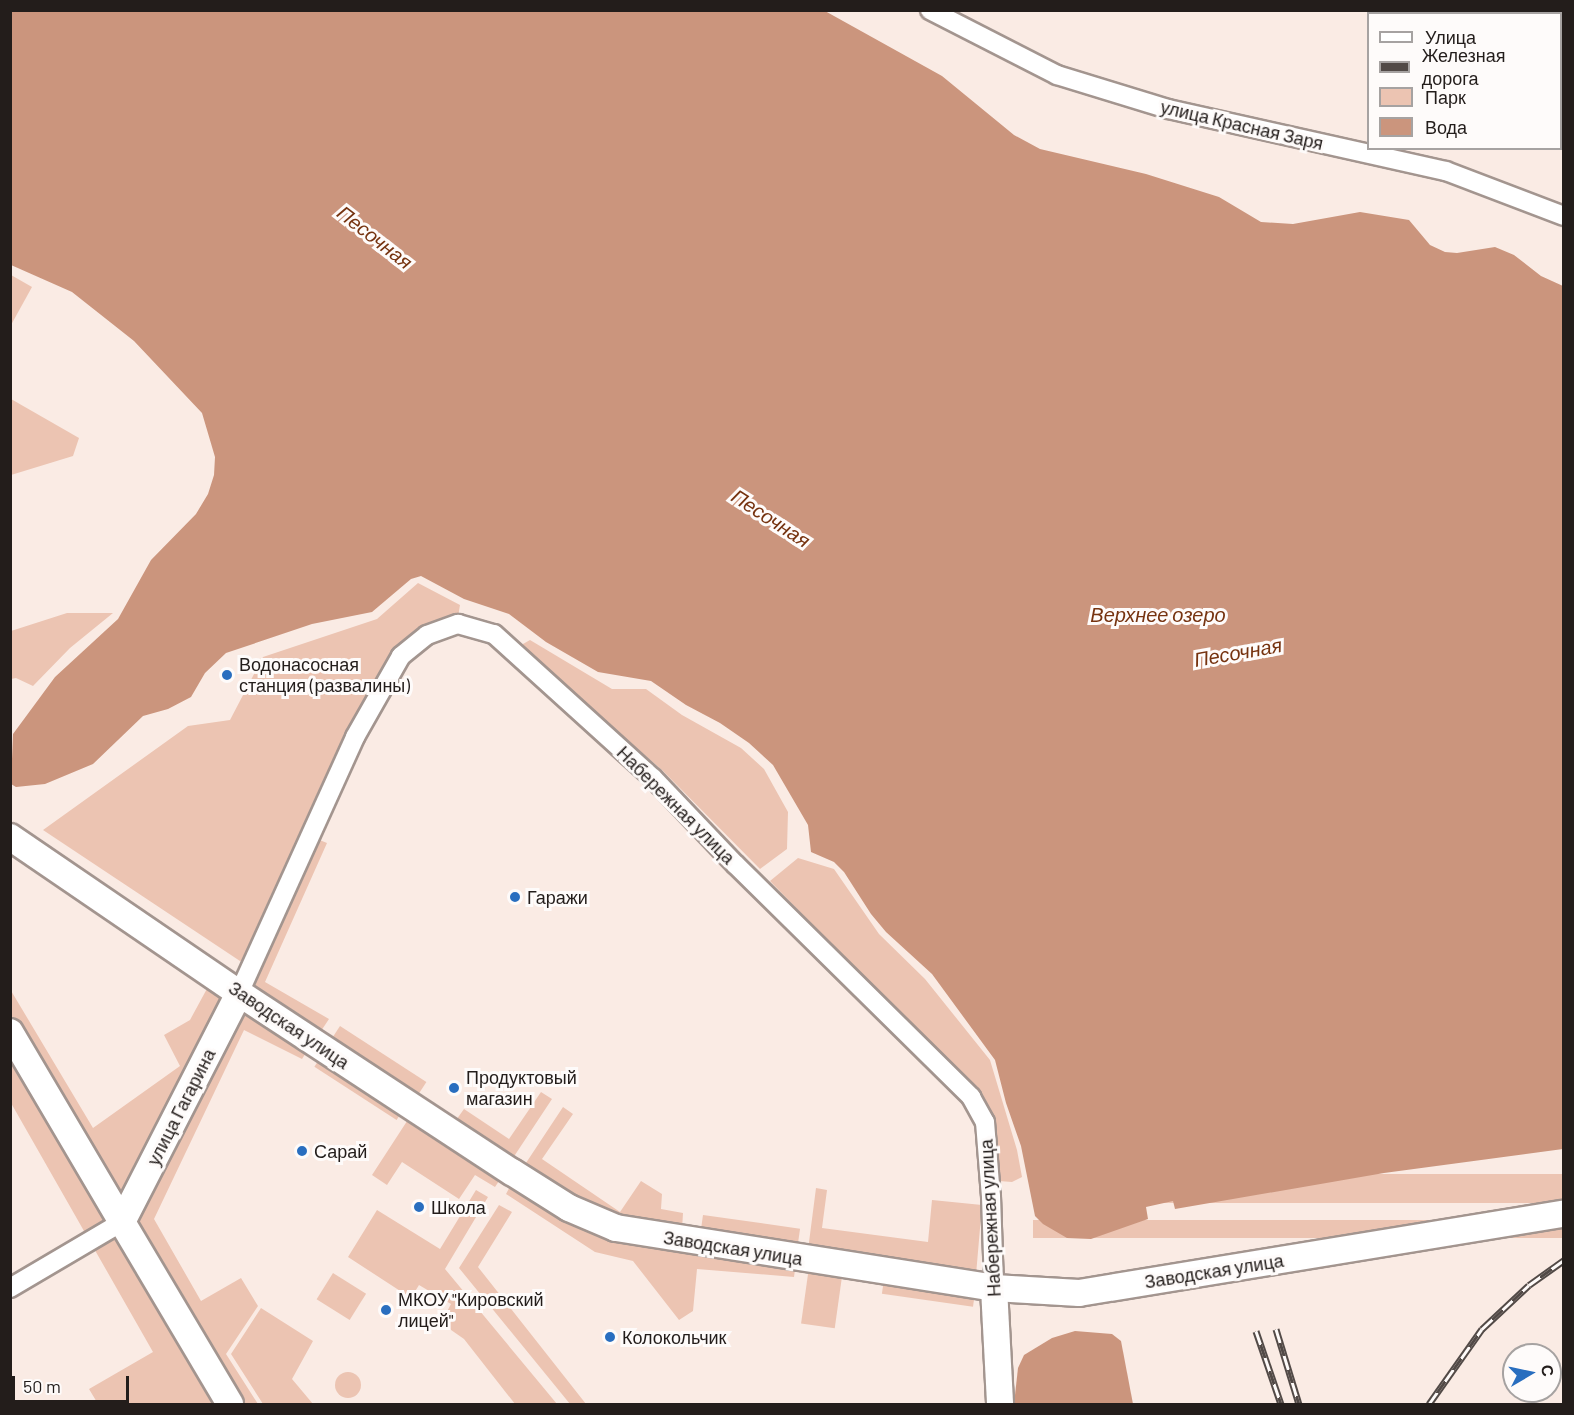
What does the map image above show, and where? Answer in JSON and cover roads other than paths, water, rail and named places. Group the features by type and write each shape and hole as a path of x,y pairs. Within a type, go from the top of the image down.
{"main road":[{"name":"Заводская улица","path":"10,837 239,993 569,1209 616,1228 994,1288 1079,1293 1563,1214"},
{"name":"улица Гагарина","path":"122,1222 239,993"},
{"path":"10,1032 230,1404"},
{"name":"Набережная улица","path":"994,1288 1000,1404"}],"street":[{"name":"улица Красная Заря","path":"930,10 1057,75 1168,109 1446,171 1563,216"},
{"name":"Набережная улица","path":"239,993 355,737 401,656 427,634 458,624 494,634 653,778 735,864 971,1097 985,1122 991,1196 994,1288"},
{"path":"10,1288 122,1222"}],"water":[{"name":"Верхнее озеро","path":"11,10 825,11 942,76 1014,135 1040,149 1146,174 1219,197 1261,222 1293,224 1360,212 1409,220 1430,245 1445,252 1457,253 1495,247 1514,255 1541,276 1563,286 1563,1149 1384,1173 1175,1209 1173,1201 1146,1207 1148,1219 1091,1239 1067,1238 1043,1224 1035,1216 1021,1146 1006,1103 995,1060 932,974 886,932 871,914 844,872 834,862 811,852 808,825 773,765 749,743 720,723 686,705 651,681 598,672 546,642 509,614 464,599 421,576 411,579 372,612 312,624 226,653 205,673 191,697 168,709 143,716 93,764 45,784 16,787 11,784 13,734 55,677 118,619 151,560 196,514 208,494 214,475 215,457 202,413 134,341 72,292 11,265"},
{"path":"1075,1331 1112,1334 1121,1341 1133,1404 1014,1404 1018,1368 1024,1355 1052,1338"}],"railway":[{"path":"1429,1404 1482,1329 1529,1285 1564,1260"},
{"path":"1276,1329 1299,1404"},
{"path":"1256,1331 1281,1404"}],"place":[{"name":"Водонасосная станция (развалины)","path":"227,675"},
{"name":"Гаражи","path":"515,897"},
{"name":"Продуктовый магазин","path":"454,1088"},
{"name":"Сарай","path":"302,1151"},
{"name":"Школа","path":"419,1207"},
{"name":"МКОУ \"Кировский лицей\"","path":"386,1310"},
{"name":"Колокольчик","path":"610,1337"}],"water label":[{"name":"Песочная","path":"375,237"},
{"name":"Песочная","path":"771,518"},
{"name":"Песочная","path":"1238,652"}]}
